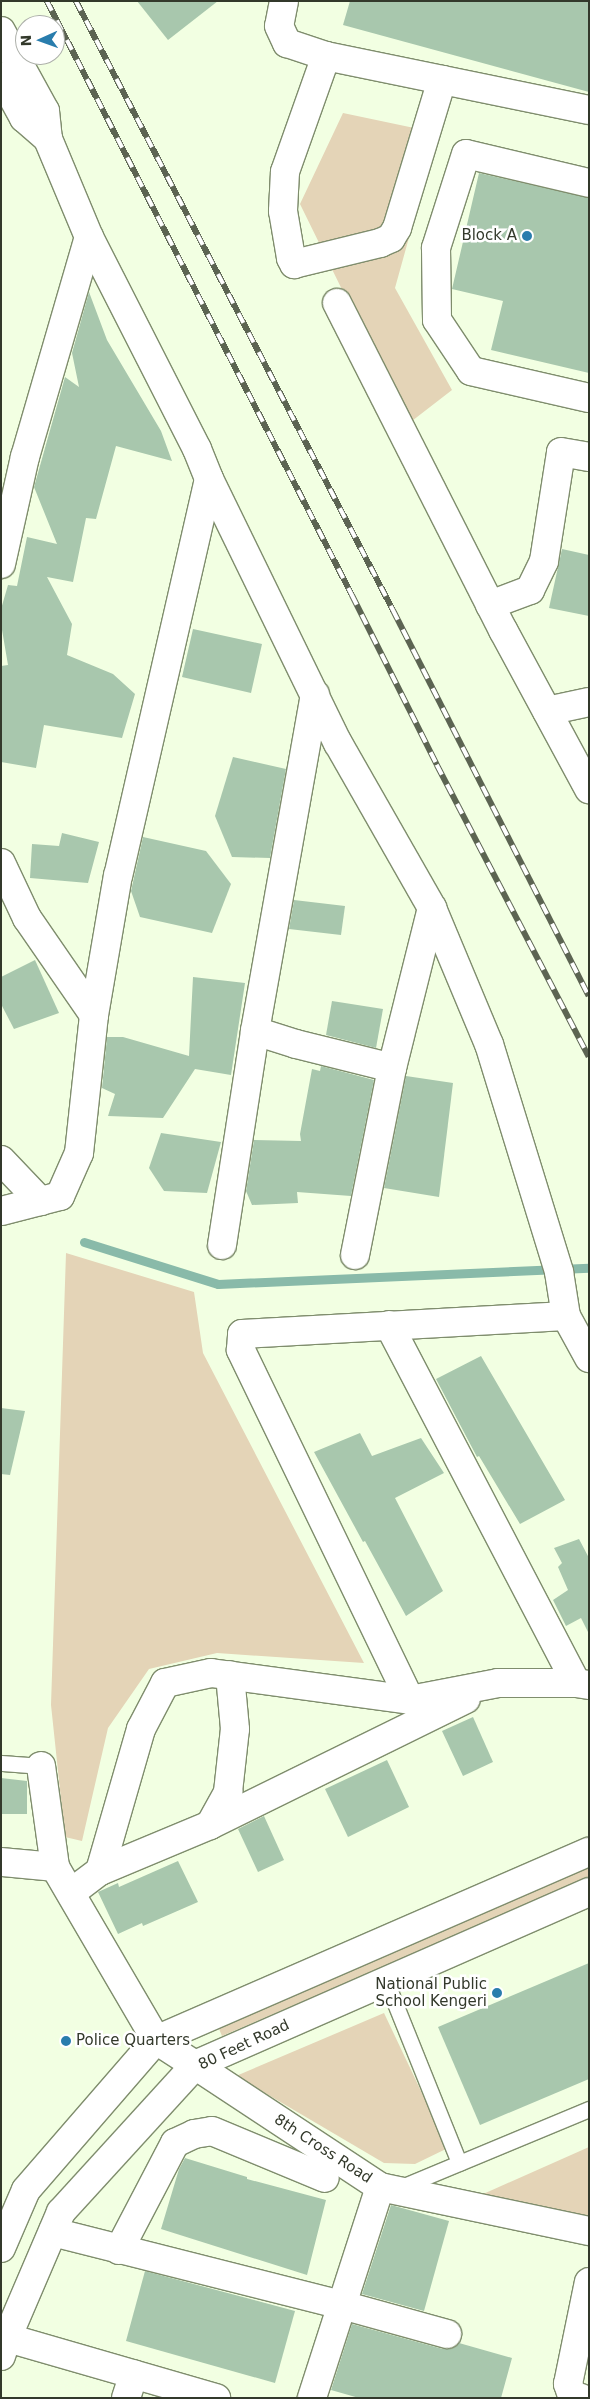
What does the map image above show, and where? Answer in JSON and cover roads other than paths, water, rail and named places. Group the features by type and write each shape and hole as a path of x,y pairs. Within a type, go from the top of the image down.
{"street":[{"path":"284,1 278,26 287,43 326,56 589,110"},
{"path":"1,30 44,110 48,139 89,237 197,449 209,479 338,743 432,908 490,1044 557,1263 566,1316 589,1358"},
{"path":"326,56 284,172 283,211 291,258 294,264 380,243 391,238 397,228 442,80"},
{"path":"1,76 24,118 48,139"},
{"path":"589,184 466,154 436,248 437,320 472,371 589,398"},
{"path":"1,564 25,457 89,237"},
{"path":"337,302 490,605 589,789"},
{"path":"490,605 530,590 544,562 561,452 589,457"},
{"path":"1,1211 60,1196 79,1153 94,1015 118,874 209,479"},
{"path":"222,1245 255,1031 315,694"},
{"path":"547,711 589,702"},
{"path":"1,863 27,918 94,1015"},
{"path":"355,1255 392,1068 432,908"},
{"path":"255,1031 296,1044 392,1068"},
{"path":"1,1160 40,1201"},
{"path":"410,1700 241,1350 242,1334 566,1316"},
{"path":"100,1871 141,1730 165,1683 211,1672 410,1700 498,1683 582,1684 389,1325"},
{"path":"210,1825 228,1792 235,1729 230,1676"},
{"path":"72,1892 100,1871 210,1825 498,1683"},
{"path":"41,1766 55,1867 72,1892 156,2040"},
{"path":"1,2248 26,2190 156,2040 589,1852"},
{"path":"1,1862 55,1867"},
{"name":"80 Feet Road","path":"3,2343 62,2212 195,2065 589,1892"},
{"name":"8th Cross Road","path":"156,2040 387,2188 342,2305 312,2398"},
{"path":"119,2250 175,2143 194,2134 212,2131 325,2178"},
{"path":"387,2188 589,2231"},
{"path":"53,2232 342,2305 447,2334"},
{"path":"580,2398 572,2396 568,2384 589,2282"},
{"path":"3,2343 130,2386 216,2398"}],"lane":[{"path":"1,1763 41,1766"},
{"path":"386,1981 459,2163"},
{"path":"387,2188 459,2163 589,2109"}],"waterway":[{"path":"84,1242 218,1284 589,1268"}],"railway":[{"path":"47,1 352,595 437,765 589,1057"},
{"path":"76,1 393,610 589,996"}],"place":[{"name":"Block A","path":"527,236"},
{"name":"National Public School Kengeri","path":"497,1993"},
{"name":"Police Quarters","path":"66,2041"}]}
